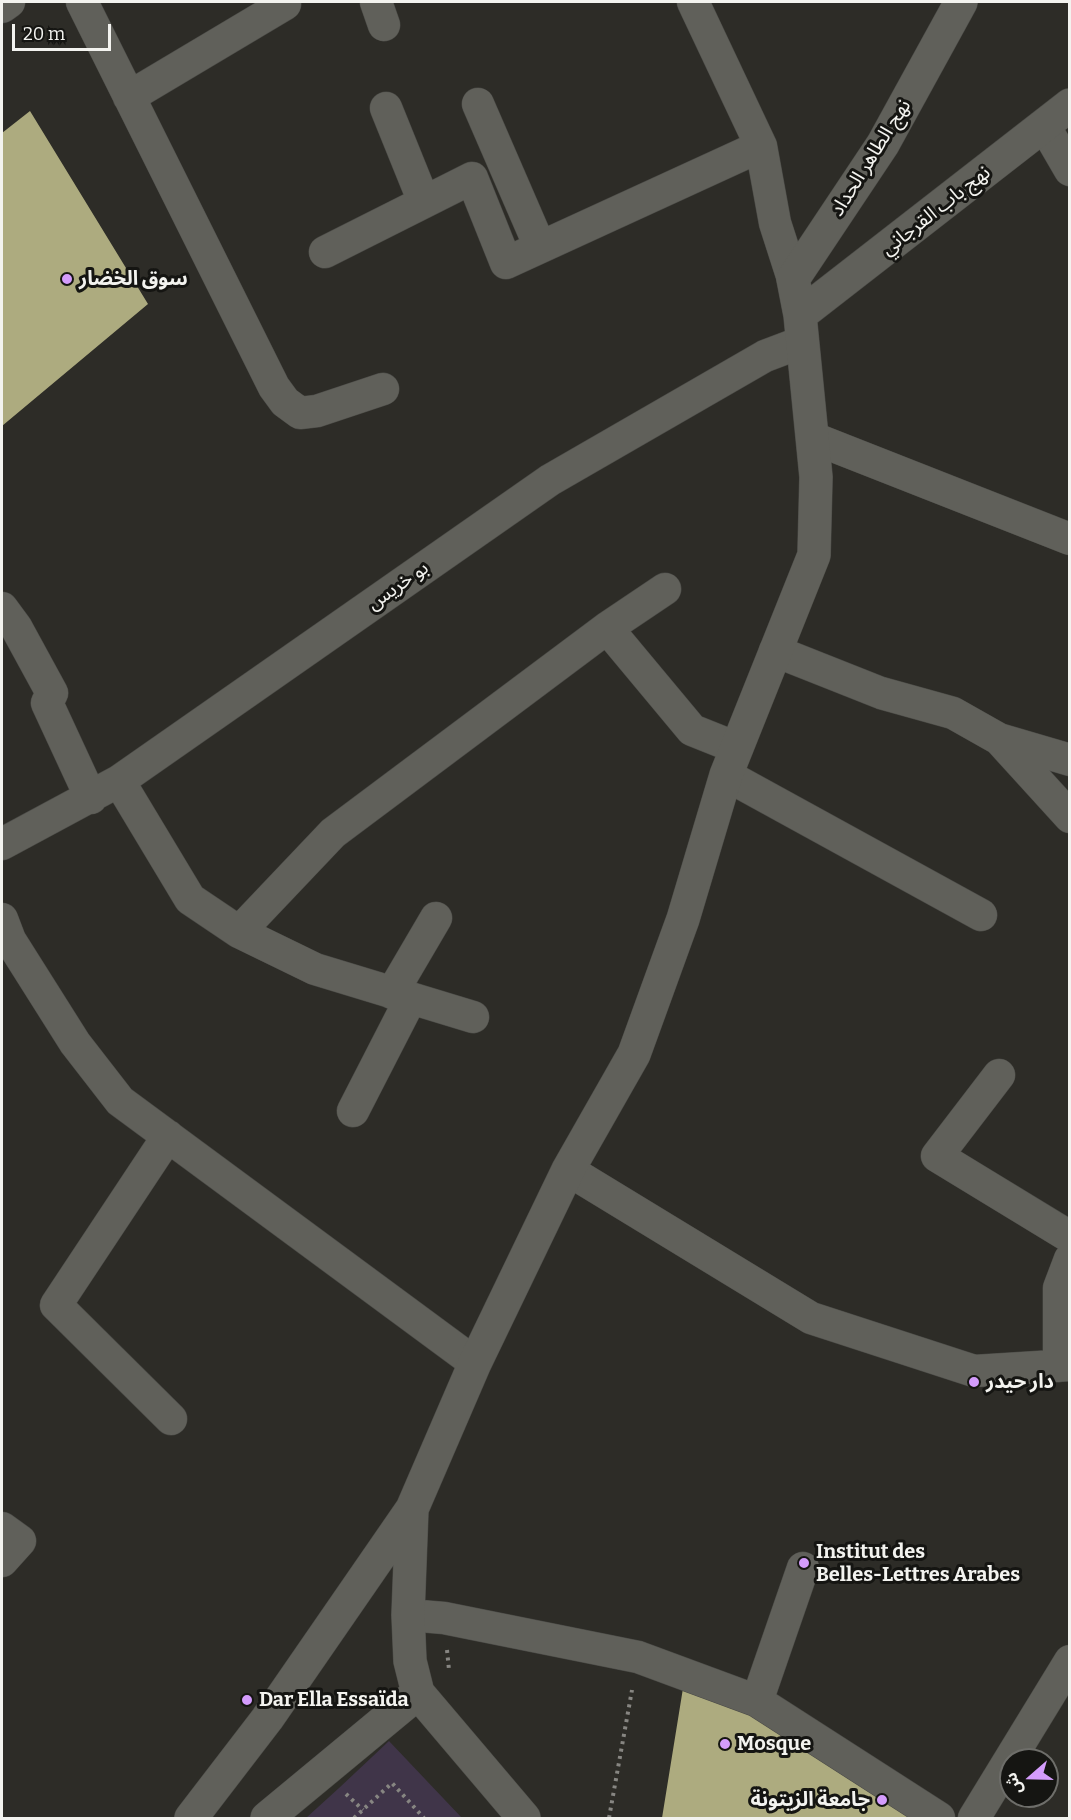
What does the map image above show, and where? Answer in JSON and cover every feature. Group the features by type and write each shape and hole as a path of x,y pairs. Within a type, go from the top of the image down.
{"street":[{"path":"2,7 9,2"},
{"path":"82,2 274,387 285,402 300,413 317,411 383,389"},
{"path":"191,1818 267,1719 412,1509 475,1363 568,1170 634,1054 683,919 731,762 814,555 816,477 801,328 793,279 776,223 761,146 693,2"},
{"name":"نهج الطاهر الحداد","path":"793,279 883,144 962,2"},
{"path":"129,97 285,4"},
{"path":"478,104 540,247"},
{"name":"نهج باب القرجاني","path":"801,328 1070,105"},
{"path":"386,108 424,202"},
{"path":"1045,127 1070,170"},
{"path":"325,252 472,178 506,263 761,146"},
{"name":"بو خريس","path":"2,844 119,781 550,480 765,356 801,328"},
{"path":"813,438 1070,539"},
{"path":"239,932 333,833 607,628 665,590"},
{"path":"2,608 16,627 52,693 47,703 91,798"},
{"path":"607,628 692,730 731,762 981,915"},
{"path":"775,651 881,693 953,713 999,740 1070,759"},
{"path":"999,740 1070,817"},
{"path":"119,781 190,899 239,932 315,969 473,1017"},
{"path":"353,1111 436,918"},
{"path":"2,920 10,940 75,1043 120,1101 475,1363"},
{"path":"999,1076 937,1156 1070,1237"},
{"path":"168,1136 56,1305 171,1419"},
{"path":"568,1170 811,1318 974,1371 1064,1366 1059,1288 1070,1259"},
{"path":"412,1509 408,1615 410,1661 418,1693 524,1818"},
{"path":"2,1528 20,1541 2,1561"},
{"path":"757,1701 803,1568"},
{"path":"408,1615 444,1618 638,1657 757,1701 939,1818"},
{"path":"974,1818 1070,1661"},
{"path":"267,1818 418,1693"}],"path":[{"path":"609,1818 638,1657"},
{"path":"354,1818 392,1783 424,1818"}],"shaded area":[{"path":"389,1741 462,1818 306,1818 339,1788"}],"building":[{"name":"سوق الخضار","path":"30,111 148,304 2,426 2,133"},
{"name":"Mosque","path":"684,1682 755,1703 913,1807 909,1818 662,1818"}],"place":[{"name":"سوق الخضار","path":"67,279"},
{"name":"دار حيدر","path":"974,1382"},
{"name":"Institut des Belles-Lettres Arabes","path":"804,1563"},
{"name":"Dar Ella Essaïda","path":"247,1700"},
{"name":"Mosque","path":"725,1744"},
{"name":"جامعة الزيتونة","path":"882,1800"}]}
